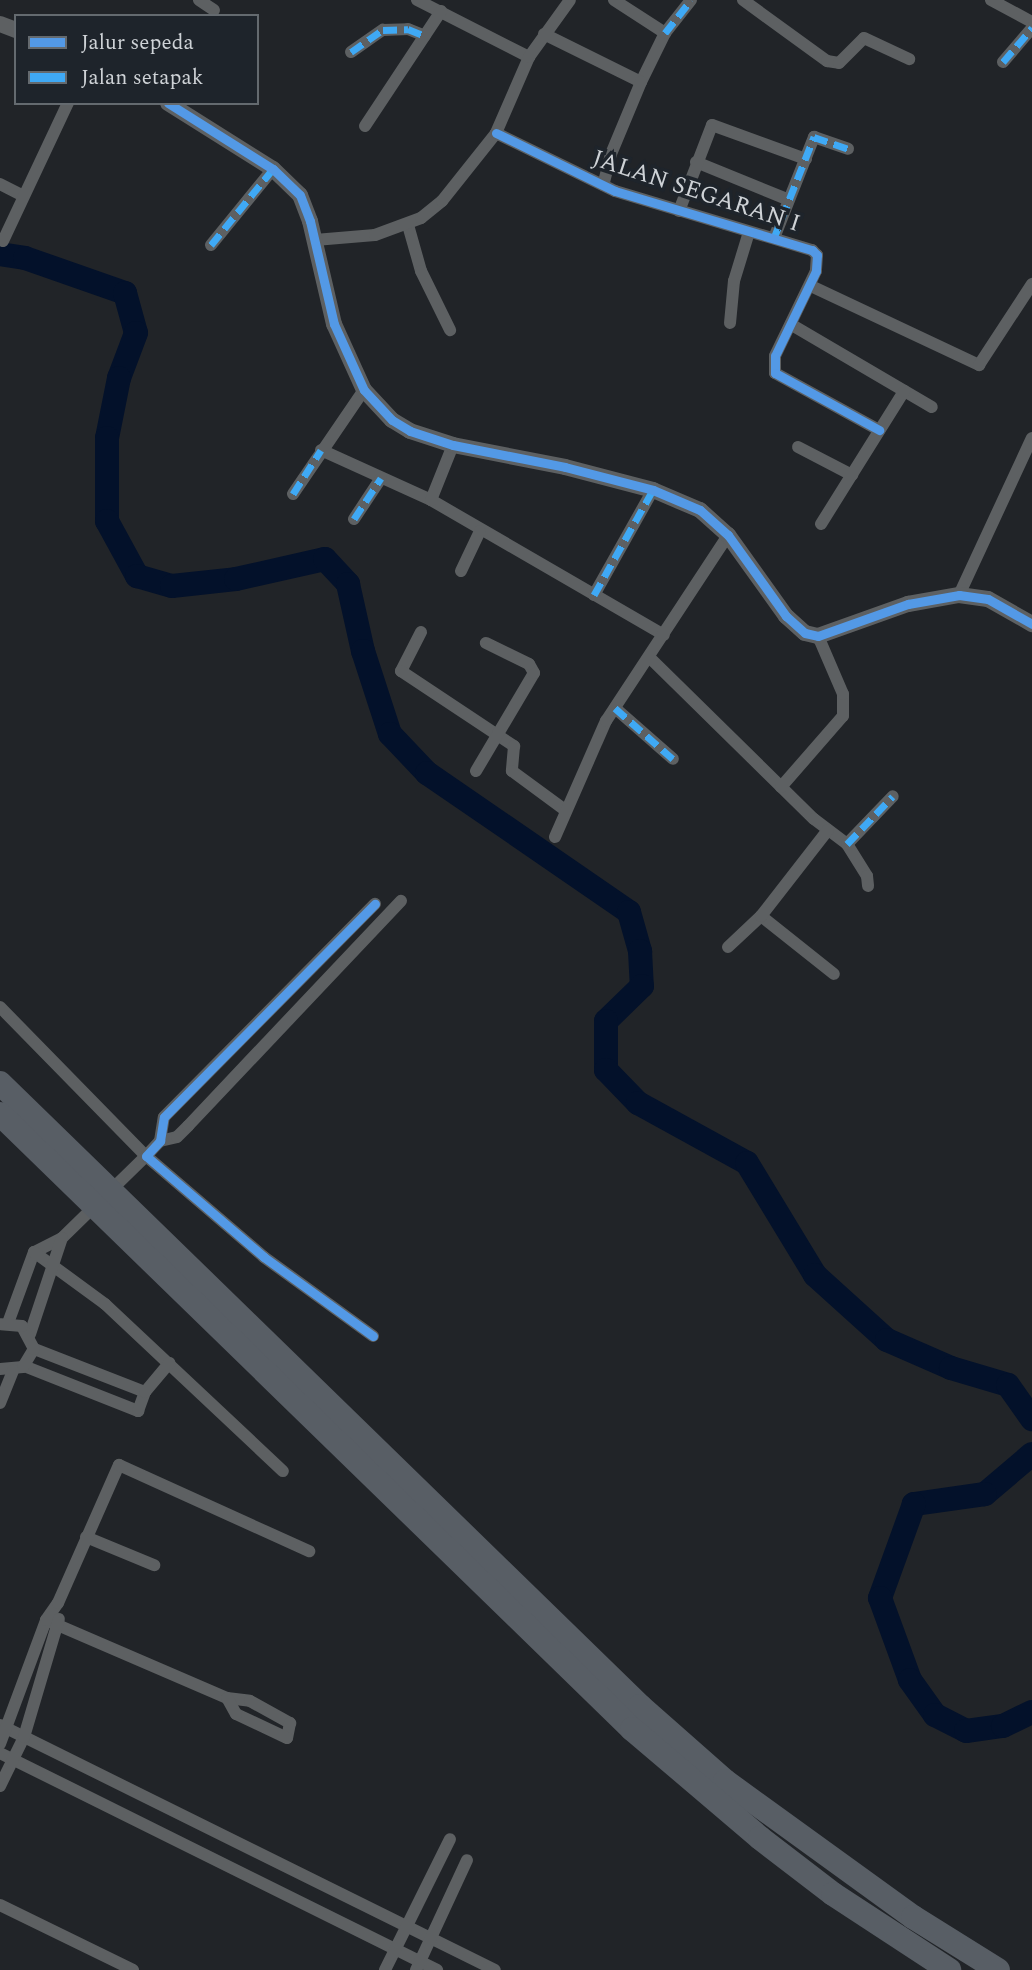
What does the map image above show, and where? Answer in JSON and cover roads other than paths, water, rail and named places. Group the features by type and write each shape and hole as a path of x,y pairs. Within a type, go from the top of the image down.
{"highway":[{"path":"0,1083 93,1191 632,1729 760,1838 833,1894 949,1970"},
{"path":"0,1114 93,1191"},
{"path":"122,1220 640,1706 725,1781 913,1917 998,1970"}],"street":[{"path":"199,0 214,9"},
{"path":"417,0 529,57"},
{"path":"315,240 375,235 408,225 442,201 496,133 529,57 570,0"},
{"path":"614,0 665,33"},
{"path":"603,185 641,82 665,33 691,0"},
{"path":"743,0 828,61 844,60 864,38 909,59"},
{"path":"991,0 1032,22"},
{"path":"365,126 441,11"},
{"path":"1003,62 1032,28"},
{"path":"351,52 383,30 408,29 425,36"},
{"path":"544,34 641,82"},
{"path":"3,241 22,195 67,105"},
{"path":"171,105 273,169 300,195 315,240 334,324 364,390 392,420 453,445 565,467 653,490 700,510 728,535 786,616 805,633 818,636 927,599 959,595 988,599 1032,624"},
{"path":"679,211 696,162 714,125 806,159"},
{"name":"JALAN SEGARAN I","path":"496,133 603,185 679,211 774,238 817,255 811,286"},
{"path":"774,238 816,135 848,149"},
{"path":"696,162 784,198"},
{"path":"211,244 273,169"},
{"path":"0,184 22,195"},
{"path":"408,225 421,271 450,330"},
{"path":"730,323 734,281 749,232"},
{"path":"879,430 784,382 775,373 775,356 811,286 979,365 1032,284"},
{"path":"792,325 932,407"},
{"path":"293,494 364,390"},
{"path":"821,524 904,391"},
{"path":"959,595 1032,438"},
{"path":"432,500 453,445"},
{"path":"797,447 852,475"},
{"path":"321,450 432,500 480,531 664,635"},
{"path":"354,519 381,478"},
{"path":"594,594 653,490"},
{"path":"461,571 480,531"},
{"path":"555,837 565,810 615,708 728,535"},
{"path":"421,632 401,671 514,746 512,771 565,810"},
{"path":"781,787 843,716 843,694 818,636"},
{"path":"476,771 534,673 529,664 486,643"},
{"path":"649,657 781,787 847,845 867,876 868,886"},
{"path":"615,708 673,759"},
{"path":"847,845 893,796"},
{"path":"728,947 761,916 828,830"},
{"path":"160,1141 177,1137 401,901"},
{"path":"30,1334 4,1324 34,1252 62,1238 146,1156 160,1141 164,1117 374,904"},
{"path":"761,916 834,975"},
{"path":"0,1007 146,1156 264,1257 373,1336"},
{"path":"271,1011 285,1026"},
{"path":"34,1349 30,1334 56,1265 62,1238"},
{"path":"34,1252 56,1265 169,1363 283,1471"},
{"path":"0,1403 12,1369 34,1349"},
{"path":"34,1349 145,1392"},
{"path":"12,1369 138,1411 145,1392 169,1363"},
{"path":"0,1744 4,1727 46,1620 58,1603 119,1465 309,1552"},
{"path":"86,1536 154,1565"},
{"path":"0,1786 6,1756 24,1737 60,1626 58,1603"},
{"path":"46,1620 227,1698 250,1702 290,1723 287,1738 236,1714 227,1698"},
{"path":"4,1727 495,1970"},
{"path":"6,1756 321,1909 395,1948 418,1966 437,1970"},
{"path":"385,1970 450,1839"},
{"path":"418,1966 467,1860"},
{"path":"321,1909 332,1889"},
{"path":"0,1905 133,1970"}],"waterway":[{"path":"0,254 25,258 125,293 136,333 119,378 107,438 107,521 137,576 172,586 236,579 325,559 348,584 363,651 390,734 427,773 629,912 640,951 642,986 606,1021 606,1070 638,1103 747,1163 815,1275 887,1340 951,1368 1008,1385 1032,1419"},
{"path":"1032,1454 985,1494 914,1504 880,1598 910,1680 935,1715 966,1731 1003,1726 1032,1712"}]}
